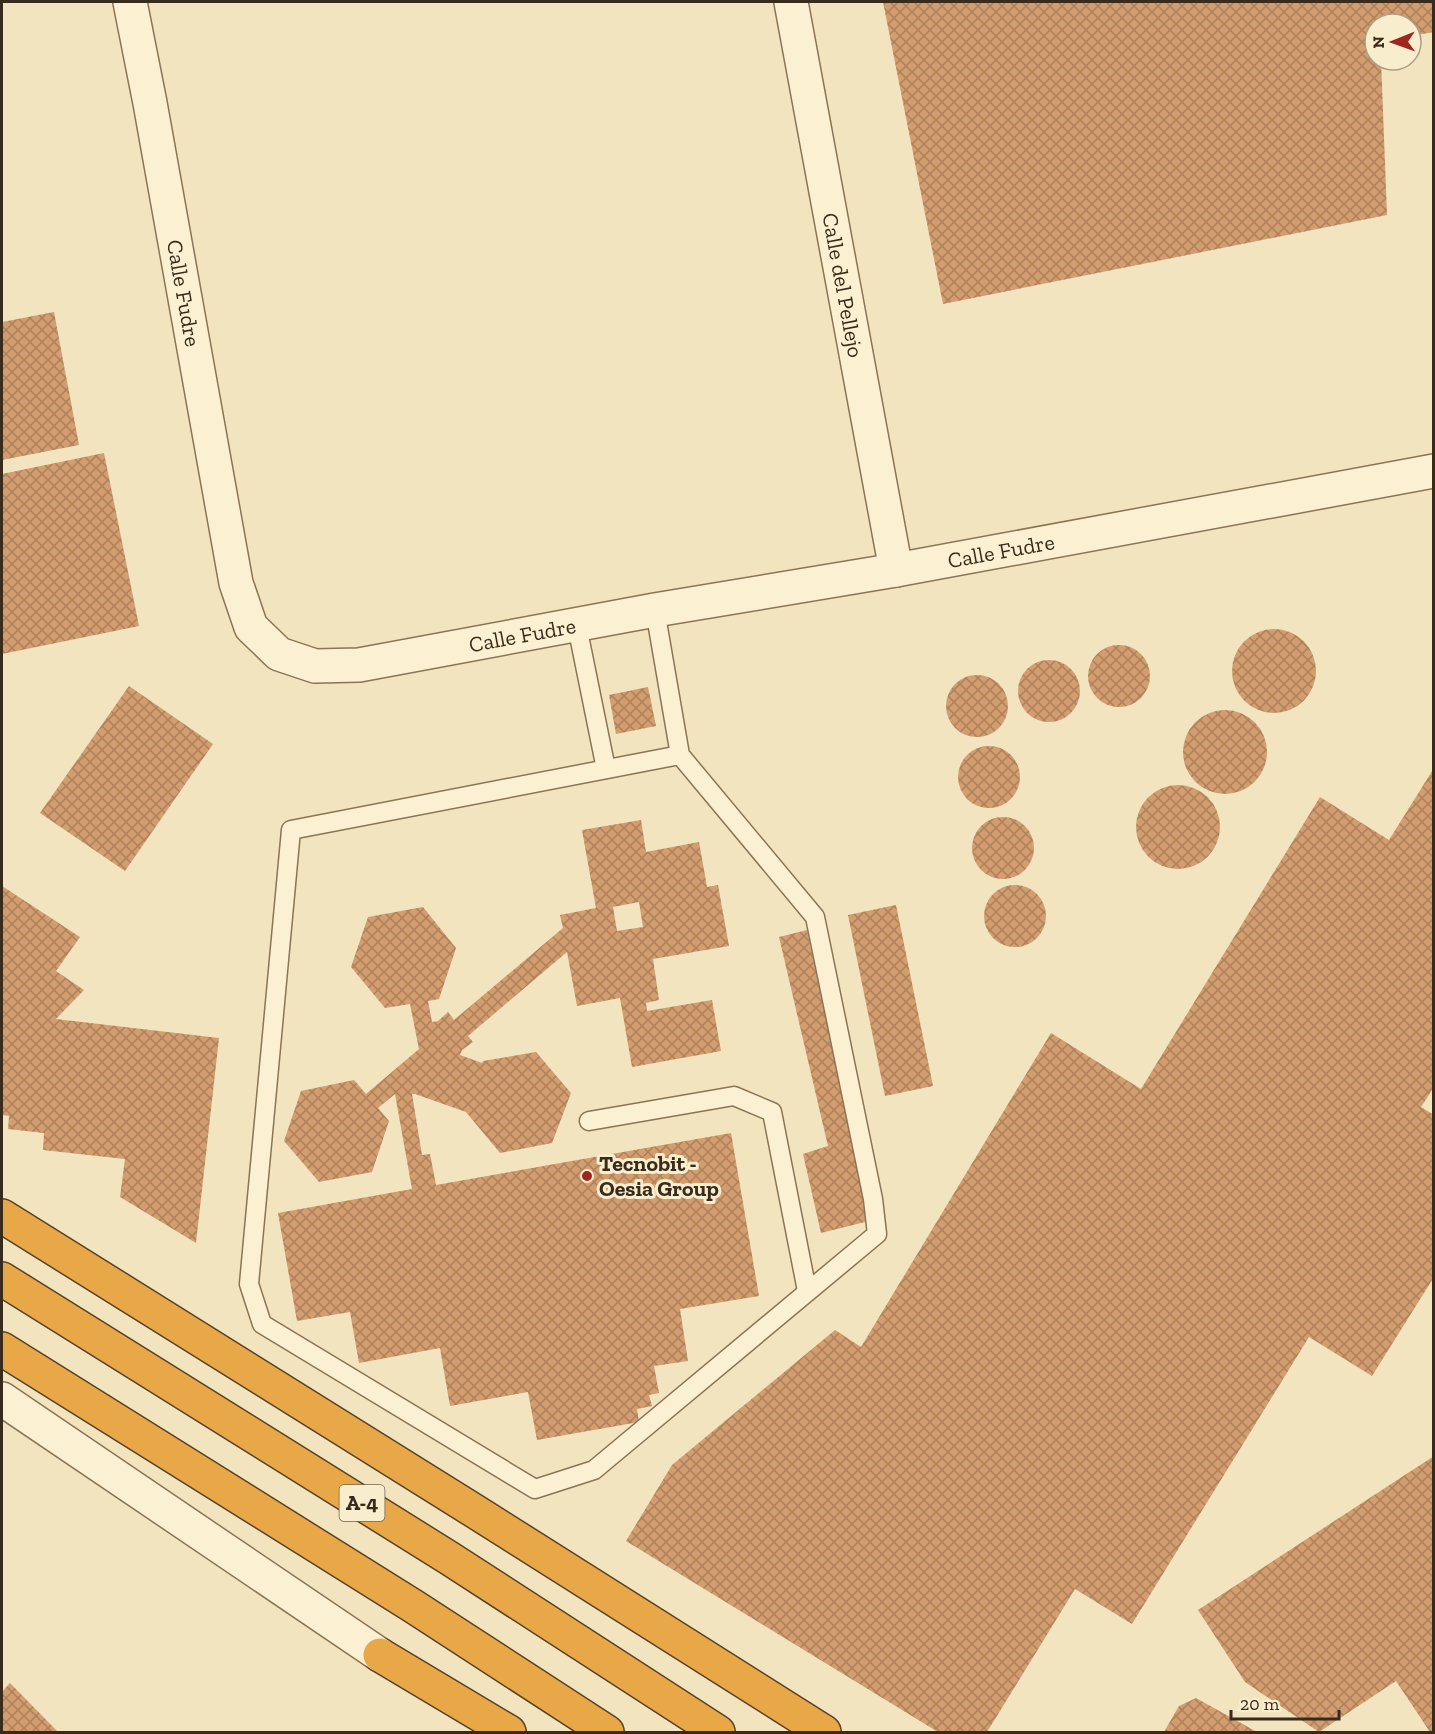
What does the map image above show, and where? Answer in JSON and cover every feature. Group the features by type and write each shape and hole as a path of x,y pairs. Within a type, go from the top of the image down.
{"highway":[{"path":"2,1216 824,1732"},
{"name":"A-4","path":"2,1279 449,1558 718,1732"},
{"name":"A-4","path":"2,1349 413,1606 607,1732"},
{"path":"380,1655 509,1732"}],"street":[{"name":"Calle Fudre","path":"130,2 236,583 251,627 279,654 315,666 359,665 655,610 896,570 1434,471"},
{"name":"Calle del Pellejo","path":"791,2 896,570"},
{"path":"2,1399 380,1655"}],"lane":[{"path":"655,610 680,755 815,917 873,1199 877,1234 594,1470 535,1489 262,1324 249,1284 291,830 680,755"},
{"path":"577,626 606,769"},
{"path":"589,1121 734,1096 772,1112 807,1291"}],"building":[{"path":"883,2 1434,2 1434,32 1423,34 1423,12 1363,12 1363,72 1381,72 1387,215 943,304"},
{"path":"54,312 79,445 2,460 2,322"},
{"path":"104,453 139,626 2,654 2,474"},
{"path":"1274,629 1297,636 1309,648 1316,671 1309,694 1297,706 1274,713 1251,706 1239,694 1232,671 1239,648 1251,636"},
{"path":"1113,645 1125,645 1141,654 1148,664 1150,676 1148,688 1141,698 1125,707 1113,707 1102,702 1093,693 1088,682 1088,670 1093,659 1102,650"},
{"path":"1043,660 1055,660 1071,669 1078,679 1080,691 1078,703 1071,713 1055,722 1043,722 1032,717 1023,708 1018,697 1018,685 1023,674 1032,665"},
{"path":"971,675 983,675 999,684 1006,694 1008,706 1006,718 999,728 983,737 971,737 960,732 951,723 946,712 946,700 951,689 960,680"},
{"path":"129,686 213,744 125,871 40,813"},
{"path":"648,687 656,726 616,734 609,695"},
{"path":"1225,710 1241,713 1260,729 1267,752 1264,768 1248,787 1225,794 1209,791 1190,775 1183,752 1186,736 1202,717"},
{"path":"983,746 995,746 1011,755 1018,765 1020,777 1018,789 1011,799 995,808 983,808 972,803 963,794 958,783 958,771 963,760 972,751"},
{"path":"1434,768 1434,1087 1421,1107 1434,1115 1434,1277 1372,1376 1309,1337 1132,1624 1075,1589 987,1732 938,1732 626,1541 672,1465 835,1330 861,1347 1051,1033 1141,1089 1320,797 1389,840"},
{"path":"1178,785 1201,792 1213,804 1220,827 1213,850 1201,862 1178,869 1155,862 1143,850 1136,827 1143,804 1155,792"},
{"path":"997,817 1009,817 1025,826 1032,836 1034,848 1032,860 1025,870 1009,879 997,879 986,874 977,865 972,854 972,842 977,831 986,822"},
{"path":"641,820 646,852 699,842 707,887 718,885 729,946 653,959 659,1000 646,1003 647,1011 712,1000 721,1051 632,1067 620,998 577,1006 567,952 468,1036 473,1042 462,1050 460,1055 482,1063 536,1052 571,1093 552,1143 500,1153 466,1112 412,1094 422,1155 430,1154 436,1185 731,1133 759,1296 680,1309 688,1361 654,1366 659,1393 649,1395 652,1406 637,1409 639,1422 537,1440 528,1392 450,1406 440,1348 359,1363 350,1312 297,1321 278,1213 412,1189 395,1094 378,1108 389,1121 372,1172 319,1182 284,1141 301,1091 354,1080 366,1094 419,1049 410,1004 385,1008 351,967 368,917 423,907 456,948 439,999 428,1001 432,1022 438,1021 448,1012 454,1020 563,928 560,915 596,908 582,830","holes":["639,902 643,927 617,931 613,907"]},
{"path":"1009,885 1021,885 1037,894 1044,904 1046,916 1044,928 1037,938 1021,947 1009,947 998,942 989,933 984,922 984,910 989,899 998,890"},
{"path":"2,886 80,937 56,971 84,990 56,1019 219,1038 196,1243 120,1197 125,1159 43,1150 44,1133 8,1129 9,1116 2,1115"},
{"path":"896,905 933,1086 885,1096 848,915"},
{"path":"807,930 869,1221 821,1233 803,1154 828,1146 779,937"},
{"path":"1434,1456 1434,1732 1430,1732 1396,1681 1319,1732 1245,1682 1198,1610"},
{"path":"10,1683 58,1732 2,1732 2,1692"},
{"path":"1196,1698 1257,1732 1164,1732 1179,1706"}],"place":[{"name":"Tecnobit - Oesia Group","path":"587,1176"}]}
